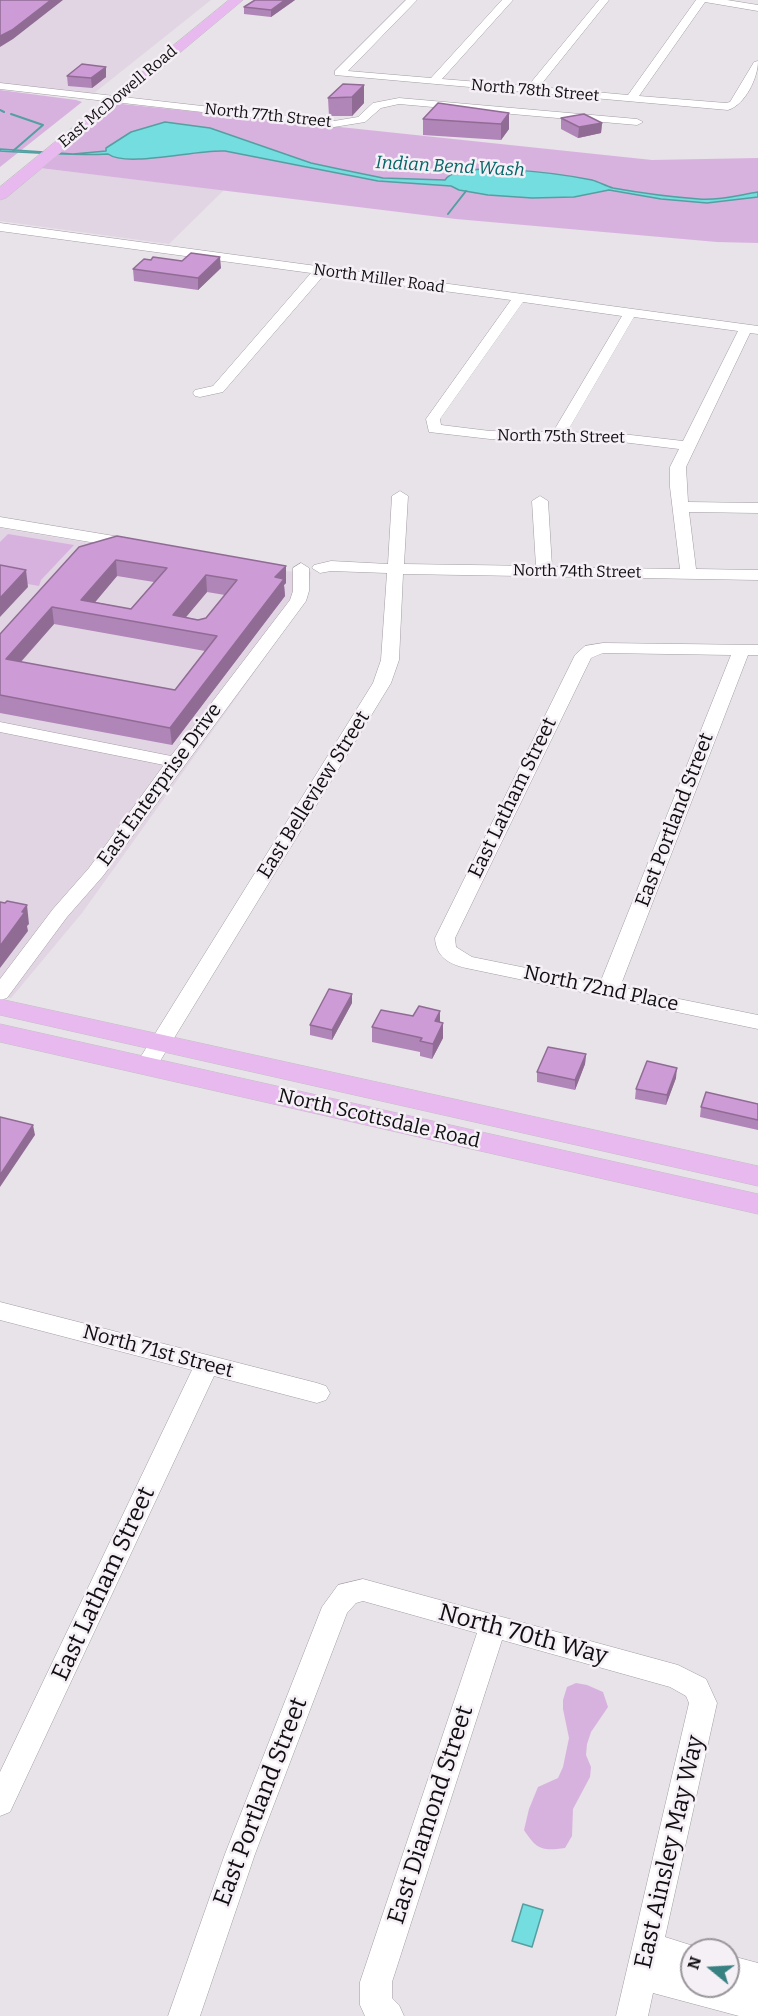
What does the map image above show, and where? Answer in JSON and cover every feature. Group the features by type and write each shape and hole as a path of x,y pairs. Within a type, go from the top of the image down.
{"main road":[{"name":"East McDowell Road","path":"0,178 219,0"},
{"name":"East McDowell Road","path":"0,195 237,0"},
{"name":"North Scottsdale Road","path":"0,1007 153,1055 758,1204"},
{"name":"North Scottsdale Road","path":"0,1033 153,1055 758,1176"}],"street":[{"name":"North 78th Street","path":"408,0 339,73 732,106 742,90"},
{"path":"433,82 508,0"},
{"path":"531,90 604,0"},
{"path":"631,99 701,0"},
{"path":"708,0 758,8"},
{"path":"758,64 742,90 758,92"},
{"name":"North 77th Street","path":"0,86 334,124 361,120 377,105 399,101 637,122"},
{"name":"North Miller Road","path":"0,227 752,329"},
{"path":"200,393 219,389 320,271"},
{"name":"North 75th Street","path":"519,298 433,419 434,429 480,435 622,438 687,446"},
{"path":"557,437 630,313"},
{"path":"689,574 678,467 687,446 752,329"},
{"name":"East Belleview Street","path":"153,1055 381,683 390,660 400,496"},
{"path":"540,501 544,572"},
{"path":"681,507 758,508"},
{"path":"0,522 147,547"},
{"name":"North 74th Street","path":"280,567 352,572 396,569 758,575"},
{"name":"East Enterprise Drive","path":"0,993 60,913 96,872 298,601 310,568"},
{"name":"East Latham Street","path":"446,950 444,938 584,655 591,650 749,650"},
{"name":"East Portland Street","path":"608,990 749,650"},
{"path":"0,728 176,762"},
{"name":"North 72nd Place","path":"446,950 465,962 758,1022"},
{"name":"North 71st Street","path":"3,1317 317,1393"},
{"name":"East Latham Street","path":"0,1803 207,1365"},
{"name":"North 70th Way","path":"348,1593 363,1590 492,1628 678,1677 696,1688"},
{"name":"East Portland Street","path":"184,2016 244,1844 336,1607 348,1593"},
{"name":"East Diamond Street","path":"382,2010 376,1982 492,1628"},
{"name":"East Ainsley May Way","path":"632,2016 703,1703 696,1688"},
{"path":"646,1961 680,1960"},
{"path":"646,1961 680,1978"},
{"path":"740,1973 758,1978"},
{"path":"732,1998 758,2006"}],"shaded area":[{"path":"0,0 211,0 93,94 0,84"},
{"path":"0,90 76,100 82,102 0,167"},
{"path":"116,105 652,160 758,158 758,243 717,242 456,219 40,168"},
{"path":"40,168 224,190 169,244 0,221 0,201"},
{"path":"0,528 250,570 311,572 307,599 82,913 11,998 0,996"},
{"path":"8,534 74,545 41,580 39,586 0,579 0,542"},
{"path":"576,1683 603,1692 608,1707 591,1732 587,1744 586,1755 591,1767 590,1777 573,1809 572,1836 565,1848 545,1849 533,1842 524,1830 538,1787 558,1778 563,1767 569,1738 563,1700 567,1687"}],"water":[{"path":"165,122 210,128 311,163 383,178 445,180 454,173 470,170 514,170 592,180 613,188 667,196 714,199 758,192 758,197 707,203 661,199 609,190 574,197 532,198 488,195 459,190 451,186 378,181 225,151 146,159 117,158 108,154 73,154 106,151 106,148 131,132"},
{"path":"0,149 73,154 68,154 0,151"},
{"path":"523,1904 543,1910 532,1947 512,1941"}],"building":[{"path":"0,0 51,0 12,30 0,36"},
{"path":"255,0 285,0 271,10 244,7"},
{"path":"82,64 106,67 91,78 67,76"},
{"path":"343,84 364,85 352,97 328,98"},
{"path":"438,103 509,113 501,124 423,119"},
{"path":"584,114 602,123 579,127 561,118"},
{"path":"191,253 220,257 198,278 133,269 144,259 151,260 153,257 182,261"},
{"path":"117,536 286,566 275,577 284,579 170,728 0,695 0,634 79,547","holes":["116,560 167,568 131,609 81,600","206,575 237,580 206,618 198,620 173,615","52,607 217,636 175,690 6,659"]},
{"path":"0,565 26,570 0,598"},
{"path":"0,902 27,905 22,912 25,912 0,946"},
{"path":"329,989 352,994 332,1030 310,1025"},
{"path":"419,1006 440,1011 435,1021 443,1023 433,1044 420,1041 422,1038 372,1027 381,1010 413,1016"},
{"path":"548,1047 586,1054 575,1080 537,1072"},
{"path":"647,1061 677,1068 667,1095 636,1089"},
{"path":"706,1092 758,1104 758,1120 701,1107"},
{"path":"0,1117 33,1125 0,1175"}],"waterway":[{"path":"0,110 4,112"},
{"path":"11,114 43,125 13,151"},
{"path":"448,214 466,191"}],"water label":[{"name":"Indian Bend Wash","path":"450,167"}]}
